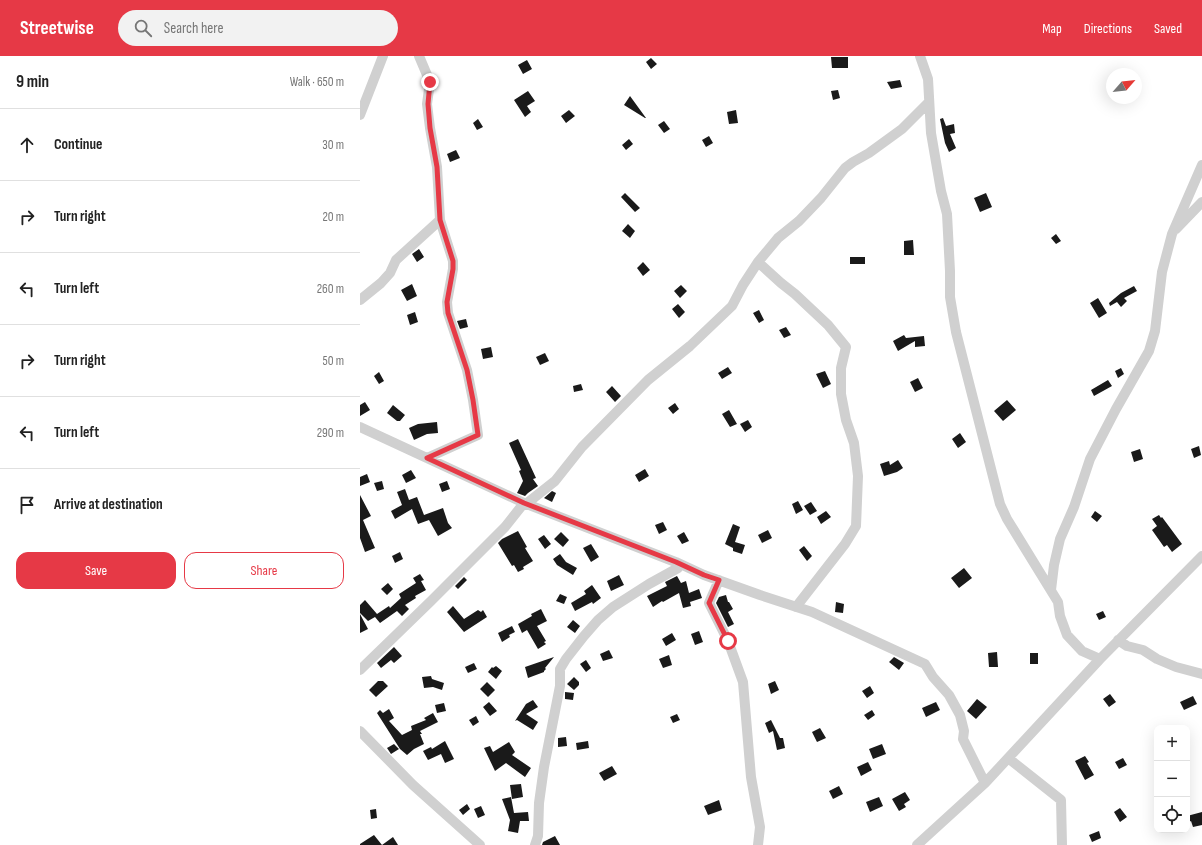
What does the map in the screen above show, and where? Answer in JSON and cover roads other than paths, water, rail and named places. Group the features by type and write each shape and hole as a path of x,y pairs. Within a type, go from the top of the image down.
{"street":[{"path":"360,115 383,56"},
{"path":"419,56 430,82 428,104 430,128 437,167 440,220 453,261 447,302 448,313 467,370 478,435 427,458"},
{"path":"920,56 928,79 932,139 941,191 947,214 950,297 958,340 1000,504 1007,519 1058,602 1060,616 1067,635 1082,651 1100,660"},
{"path":"360,670 505,527 525,503 555,481 582,447 648,380 690,346 732,306 743,285 758,262 778,238 799,221 821,198 845,168 902,129 929,102"},
{"path":"1051,590 1054,565 1060,539 1074,507 1090,459 1149,351 1155,331 1162,272 1172,234 1202,165"},
{"path":"1172,234 1202,202"},
{"path":"360,300 381,283 390,273 396,260 440,220"},
{"path":"758,262 822,320 846,347 841,368 841,394 846,420 854,443 858,476 856,526 845,544 796,607"},
{"path":"360,427 525,503 676,562 704,575 812,612 925,664 933,677 949,695 960,715 964,731 963,739 985,783"},
{"path":"917,845 985,783 1118,640 1202,556"},
{"path":"535,845 538,836 539,803 544,767 560,686 560,669 566,659 598,620 613,607 649,584 678,568 679,566 676,562"},
{"path":"719,580 709,603 728,641 743,682 750,777 760,827 758,845"},
{"path":"1118,640 1127,646 1143,650 1157,659 1176,667 1202,674"},
{"path":"360,731 413,785 480,845"},
{"path":"1008,758 1061,800 1062,845"}]}
